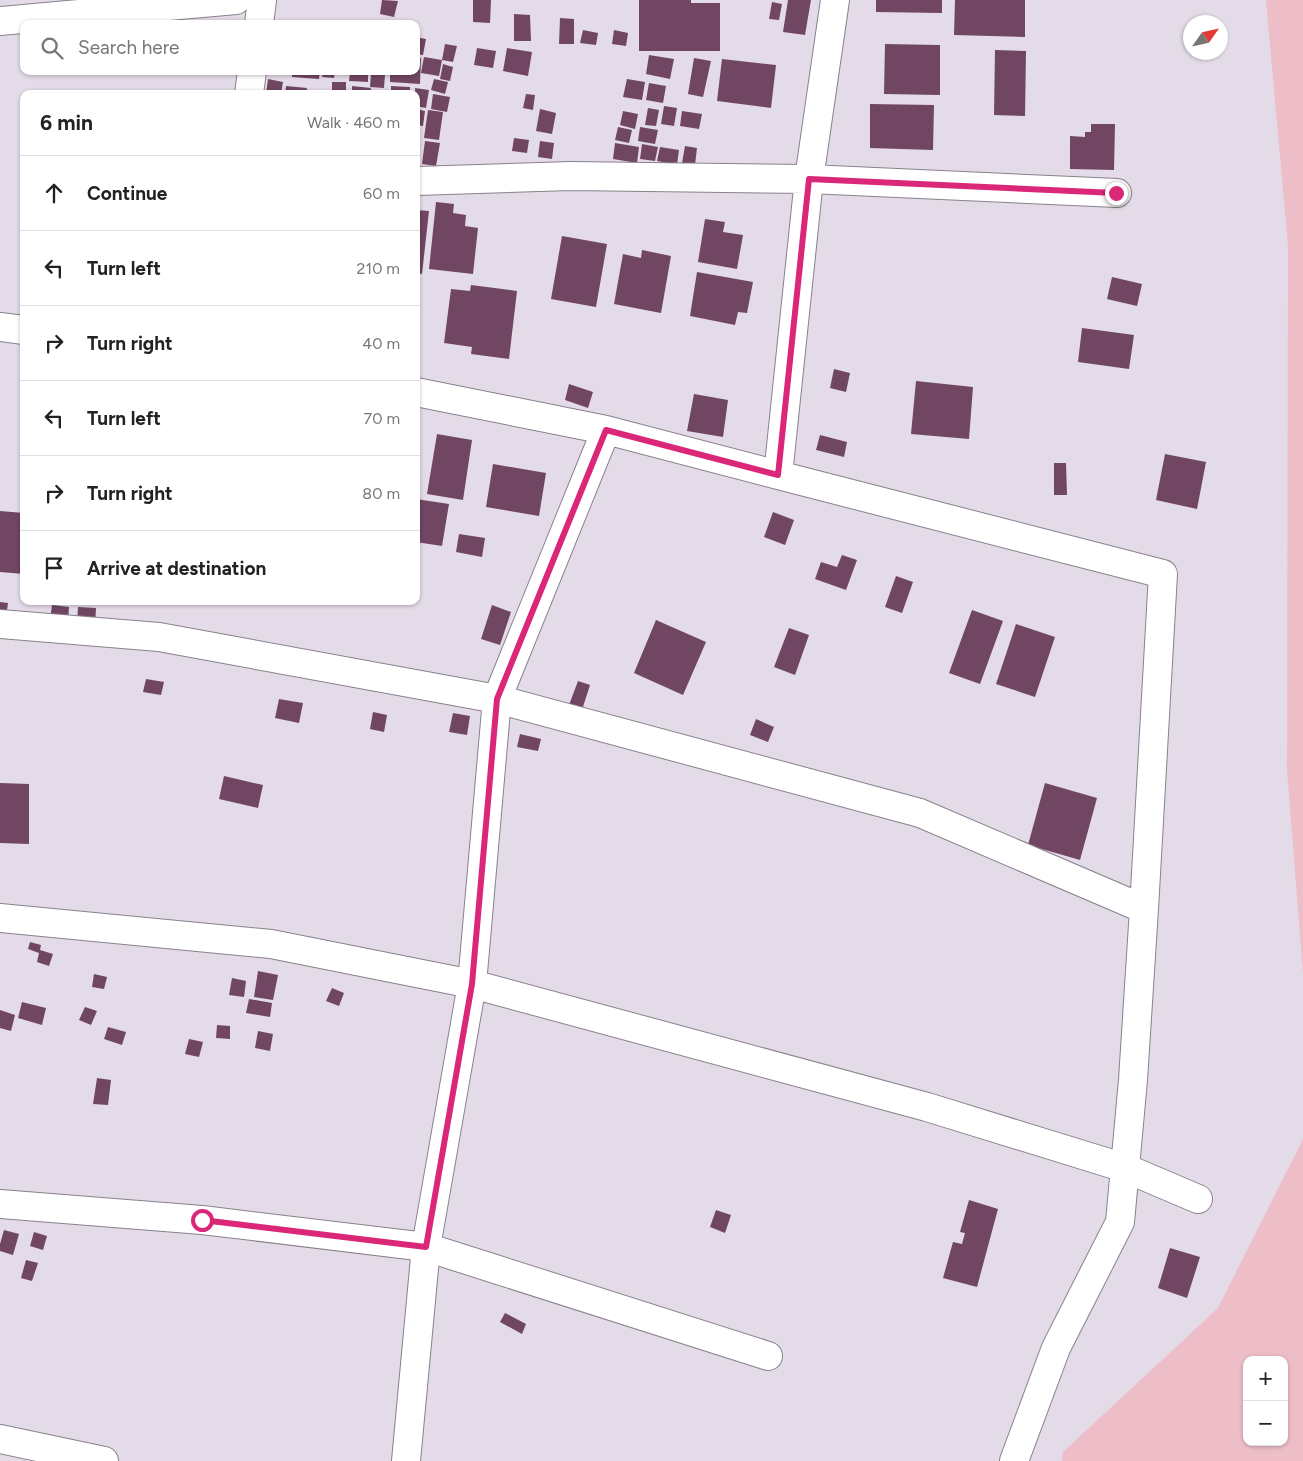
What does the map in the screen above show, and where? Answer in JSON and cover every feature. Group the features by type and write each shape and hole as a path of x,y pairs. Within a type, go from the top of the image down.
{"street":[{"path":"0,21 236,0"},
{"path":"260,20 262,0"},
{"path":"778,475 809,179 835,0"},
{"path":"250,90 252,75"},
{"path":"420,181 570,176 809,179 1116,193"},
{"path":"0,327 20,330"},
{"path":"420,393 606,430 1163,574 1133,1080 1120,1222 1056,1348 1014,1461"},
{"path":"406,1461 426,1247 472,984 497,699 606,430"},
{"path":"0,624 159,637 497,699 920,813 1144,909"},
{"path":"0,918 271,944 472,984 927,1107 1125,1168 1198,1199"},
{"path":"0,1204 202,1220 426,1247 768,1356"},
{"path":"0,1439 104,1461"}],"shaded area":[{"path":"1266,0 1303,0 1303,973 1287,770 1288,246"},
{"path":"1303,1139 1303,1461 1062,1461 1063,1452 1218,1308"}],"building":[{"path":"382,0 398,1 394,17 380,14"},
{"path":"473,0 491,0 490,23 473,22"},
{"path":"639,0 691,0 691,3 720,3 720,51 639,51"},
{"path":"788,0 811,0 805,35 783,32"},
{"path":"876,0 942,0 942,13 876,12"},
{"path":"955,0 1025,0 1025,37 954,35"},
{"path":"772,2 782,4 779,20 769,19"},
{"path":"514,14 530,15 531,41 514,41"},
{"path":"560,18 574,19 574,44 559,44"},
{"path":"583,30 598,33 596,45 580,43"},
{"path":"614,30 628,33 626,46 612,44"},
{"path":"420,38 426,39 423,55 420,55"},
{"path":"445,44 457,46 453,62 442,60"},
{"path":"885,44 940,45 940,95 884,94"},
{"path":"477,48 496,51 493,68 474,65"},
{"path":"507,48 532,52 528,76 503,71"},
{"path":"995,50 1026,51 1025,116 994,115"},
{"path":"649,55 674,59 670,79 646,74"},
{"path":"424,57 442,60 439,76 421,73"},
{"path":"421,58 420,84 390,82 390,75 420,75"},
{"path":"694,58 711,61 703,97 688,94"},
{"path":"722,59 776,65 771,108 717,101"},
{"path":"443,64 453,67 450,81 440,79"},
{"path":"292,75 320,75 319,79 292,77"},
{"path":"322,75 334,75 334,78 322,77"},
{"path":"350,75 368,75 368,82 349,81"},
{"path":"371,75 385,75 384,88 370,87"},
{"path":"268,79 283,82 282,90 267,90"},
{"path":"434,79 448,82 445,94 431,90"},
{"path":"627,79 645,82 642,100 623,97"},
{"path":"332,82 346,82 346,90 332,90"},
{"path":"649,83 666,86 663,103 646,100"},
{"path":"286,86 307,88 307,90 286,90"},
{"path":"352,86 371,88 371,90 352,90"},
{"path":"391,86 410,87 410,90 391,90"},
{"path":"415,88 429,90 426,108 420,107 420,90 415,90"},
{"path":"433,94 450,97 447,112 431,109"},
{"path":"526,94 535,95 533,110 523,108"},
{"path":"870,104 934,105 933,150 870,148"},
{"path":"664,106 677,108 674,126 661,124"},
{"path":"648,108 659,110 656,126 645,125"},
{"path":"540,109 556,113 552,134 536,131"},
{"path":"420,110 425,111 423,126 420,126"},
{"path":"428,110 443,112 439,140 424,138"},
{"path":"623,111 638,114 635,129 620,125"},
{"path":"682,111 702,114 699,129 680,126"},
{"path":"1091,124 1115,124 1114,170 1070,169 1070,136 1085,137 1085,132 1091,132"},
{"path":"618,127 632,130 629,143 615,140"},
{"path":"640,127 658,130 655,144 638,141"},
{"path":"514,138 529,140 527,153 512,151"},
{"path":"425,141 440,143 436,166 422,164"},
{"path":"540,141 554,143 552,159 538,157"},
{"path":"615,143 639,147 637,163 613,159"},
{"path":"642,144 658,147 655,161 640,159"},
{"path":"685,146 697,148 695,165 682,163"},
{"path":"660,147 679,150 677,165 657,161"},
{"path":"436,202 454,204 453,213 466,215 465,226 478,228 473,274 429,269"},
{"path":"420,210 429,211 422,274 420,274"},
{"path":"705,219 725,222 723,232 743,235 737,269 698,262"},
{"path":"562,236 607,244 596,307 551,299"},
{"path":"642,250 671,256 661,313 614,304 623,254 641,258"},
{"path":"697,272 753,282 747,313 738,312 735,325 690,316"},
{"path":"1112,277 1142,284 1137,306 1107,299"},
{"path":"471,285 517,291 509,359 471,354 472,347 444,343 451,289 470,291"},
{"path":"1082,328 1134,335 1129,369 1078,362"},
{"path":"834,369 850,373 846,392 830,388"},
{"path":"916,381 973,387 969,439 911,434"},
{"path":"569,384 593,392 588,408 565,400"},
{"path":"694,394 728,400 723,437 687,431"},
{"path":"437,434 472,440 463,500 427,494"},
{"path":"820,435 847,442 844,457 816,450"},
{"path":"1165,454 1206,462 1197,509 1156,500"},
{"path":"1054,463 1066,463 1067,495 1054,495"},
{"path":"493,464 546,473 539,516 486,507"},
{"path":"420,500 449,504 442,546 420,543"},
{"path":"0,511 20,513 20,574 0,572"},
{"path":"773,512 794,520 785,545 764,537"},
{"path":"459,534 485,538 482,557 456,552"},
{"path":"842,555 857,560 846,590 815,579 821,562 837,567"},
{"path":"896,576 913,582 902,613 885,607"},
{"path":"0,602 8,603 6,618 0,617"},
{"path":"52,605 69,607 68,622 50,620"},
{"path":"492,605 511,612 500,645 481,639"},
{"path":"78,607 96,608 95,625 77,624"},
{"path":"972,610 1003,621 980,684 949,673"},
{"path":"656,620 706,642 683,695 634,673"},
{"path":"1016,624 1055,637 1035,697 996,684"},
{"path":"789,628 809,635 795,675 774,667"},
{"path":"146,679 164,682 161,695 143,692"},
{"path":"578,681 590,685 582,710 569,705"},
{"path":"279,699 303,703 299,723 275,718"},
{"path":"373,712 387,715 384,732 370,729"},
{"path":"453,713 470,716 467,735 449,732"},
{"path":"756,719 774,727 768,742 750,735"},
{"path":"520,734 541,739 538,751 517,747"},
{"path":"224,776 263,785 258,808 219,799"},
{"path":"0,783 29,784 29,844 0,843"},
{"path":"1045,783 1097,798 1080,860 1028,845"},
{"path":"30,942 41,945 40,950 53,954 49,966 37,962 39,953 28,949"},
{"path":"258,971 278,975 273,1000 254,997"},
{"path":"94,974 107,977 104,989 92,987"},
{"path":"232,978 246,981 244,997 229,995"},
{"path":"332,988 344,993 339,1006 326,1001"},
{"path":"249,999 272,1003 270,1017 246,1013"},
{"path":"22,1002 46,1008 42,1025 18,1018"},
{"path":"85,1007 97,1011 91,1025 79,1020"},
{"path":"0,1010 15,1015 11,1031 0,1028"},
{"path":"217,1025 230,1026 230,1039 216,1038"},
{"path":"108,1027 126,1032 122,1045 104,1039"},
{"path":"258,1031 273,1034 270,1051 255,1048"},
{"path":"189,1039 203,1042 199,1057 185,1054"},
{"path":"97,1078 111,1080 108,1105 93,1104"},
{"path":"969,1200 998,1209 977,1287 943,1278 953,1242 962,1244 965,1233 960,1232"},
{"path":"716,1210 731,1215 725,1233 710,1227"},
{"path":"4,1230 19,1234 13,1255 0,1251"},
{"path":"34,1232 47,1236 43,1250 30,1246"},
{"path":"1170,1248 1200,1257 1187,1298 1158,1288"},
{"path":"26,1260 38,1263 32,1281 21,1278"},
{"path":"505,1313 526,1324 522,1334 500,1322"}],"route":[{"path":"202,1220 426,1247 472,984 497,699 606,430 778,475 809,179 1116,193"}]}
